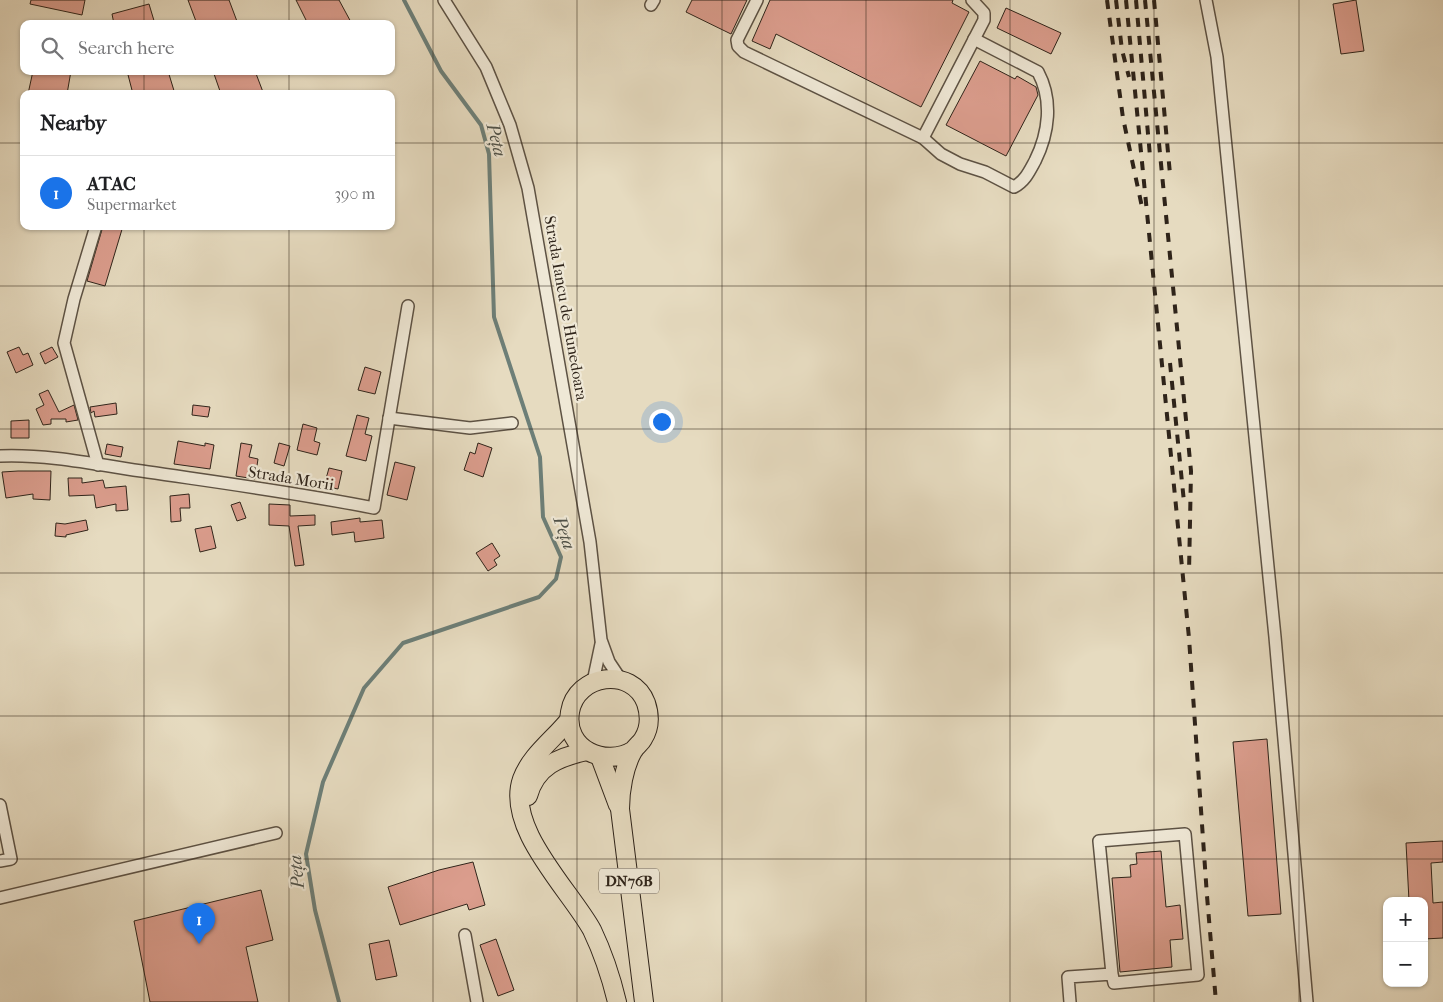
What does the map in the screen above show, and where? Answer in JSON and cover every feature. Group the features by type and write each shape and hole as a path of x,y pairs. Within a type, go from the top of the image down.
{"highway":[{"path":"524,822 529,791 540,772 559,758 593,754 614,758 634,750 646,734 649,714 645,701 639,692 621,680 607,678 593,682 575,698 569,720 536,755 528,767 520,790 524,822 535,845 591,929 608,969 617,1002"},
{"path":"569,720 575,738 593,754"},
{"name":"DN76B","path":"634,750 623,785 620,810 644,1002"},
{"name":"DN76B","path":"593,754 620,810"}],"street":[{"name":"Strada Iancu de Hunedoara","path":"444,0 486,67 510,125 528,188 590,542 601,640 609,662 621,680"},
{"path":"757,0 738,40 738,46 744,52 924,138 942,154 960,164 985,172 1014,187 1023,182 1043,144 1048,123 1046,94 1038,72 974,39"},
{"path":"924,138 984,20 984,14 972,0"},
{"path":"1206,0 1217,57 1275,637 1306,1002"},
{"path":"95,230 74,299 64,343 98,465"},
{"name":"Strada Morii","path":"0,456 22,455 98,465 374,508 408,306"},
{"path":"388,418 470,428 512,423"},
{"name":"Strada Iancu de Hunedoara","path":"593,682 601,640"},
{"path":"0,805 11,859 0,861"},
{"path":"0,898 276,833"},
{"path":"1185,834 1198,975 1114,983 1112,974 1099,841 1185,834"},
{"path":"465,935 477,1002"},
{"path":"1070,1002 1068,977 1112,974"}],"building":[{"path":"31,0 85,0 82,15 30,4"},
{"path":"188,0 229,0 236,20 196,20"},
{"path":"296,0 339,0 350,20 306,20"},
{"path":"692,0 747,0 731,34 686,12"},
{"path":"770,0 953,0 952,3 969,12 921,107 776,34 770,49 752,41"},
{"path":"1356,0 1364,51 1341,54 1333,4"},
{"path":"149,4 154,20 113,20 112,14"},
{"path":"1006,8 1061,33 1051,54 997,28"},
{"path":"980,61 1015,79 1017,76 1036,87 1038,95 1006,156 946,125"},
{"path":"32,75 70,75 68,90 29,90"},
{"path":"128,75 169,75 174,90 132,90"},
{"path":"214,75 257,75 262,90 220,90"},
{"path":"102,230 122,230 105,286 87,281"},
{"path":"19,347 23,355 28,353 33,365 16,373 7,352"},
{"path":"52,347 58,357 45,364 40,353"},
{"path":"365,367 381,372 375,394 358,390"},
{"path":"48,390 59,412 74,405 78,420 66,422 66,419 51,419 51,424 43,425 36,409 44,405 39,394"},
{"path":"116,403 117,414 95,417 94,411 91,413 90,407"},
{"path":"193,405 210,407 208,417 192,415"},
{"path":"357,415 369,418 365,434 372,436 366,461 346,456"},
{"path":"29,420 29,438 11,438 11,421"},
{"path":"303,424 317,428 314,441 320,443 317,455 297,450"},
{"path":"178,441 205,446 205,443 214,445 210,469 174,464"},
{"path":"241,443 252,445 249,457 258,459 255,479 236,476"},
{"path":"279,443 290,446 284,466 274,463"},
{"path":"478,443 492,448 483,477 464,470 470,452 475,454"},
{"path":"107,444 123,447 121,457 105,454"},
{"path":"395,462 415,467 407,500 387,495"},
{"path":"329,468 342,471 338,489 324,486"},
{"path":"51,471 50,500 33,499 33,494 6,498 2,472"},
{"path":"68,478 82,478 82,483 103,480 105,488 126,486 128,510 116,511 116,504 96,508 94,495 69,496"},
{"path":"189,494 190,508 180,508 181,521 171,522 170,496"},
{"path":"240,502 246,518 237,521 231,505"},
{"path":"269,504 290,505 290,516 315,515 315,525 298,526 304,565 295,566 289,526 269,525"},
{"path":"360,518 360,522 382,520 384,538 355,542 354,532 332,535 331,522"},
{"path":"86,520 88,530 66,535 66,537 55,536 56,523 65,524"},
{"path":"211,526 216,548 200,552 195,529"},
{"path":"492,543 500,556 494,560 497,565 488,571 476,553"},
{"path":"1267,739 1281,914 1248,916 1233,742"},
{"path":"1443,841 1443,862 1431,863 1433,903 1443,902 1443,938 1428,939 1428,897 1409,897 1406,843"},
{"path":"1161,851 1166,907 1180,905 1183,939 1170,940 1172,967 1120,972 1112,878 1131,877 1130,865 1137,864 1136,853"},
{"path":"473,862 485,905 469,910 467,904 400,925 388,887 439,870"},
{"path":"261,890 273,940 246,947 258,1002 150,1002 134,921"},
{"path":"496,939 514,990 498,996 480,945"},
{"path":"389,940 397,976 376,980 369,944"}],"waterway":[{"name":"Peța","path":"339,1002 315,910 306,854 323,782 364,688 403,643 539,597 556,579 561,557 543,517 540,457 494,317 489,154 481,125 441,71 404,0"}],"railway":[{"path":"1107,0 1123,118 1142,207"},
{"path":"1116,0 1122,50 1129,77"},
{"path":"1126,0 1189,638 1216,1002"},
{"path":"1136,0 1150,156"},
{"path":"1145,0 1191,471 1189,573"},
{"path":"1154,0 1170,174"},
{"path":"1170,363 1184,502"}],"place":[{"name":"ATAC","path":"199,944"}]}
